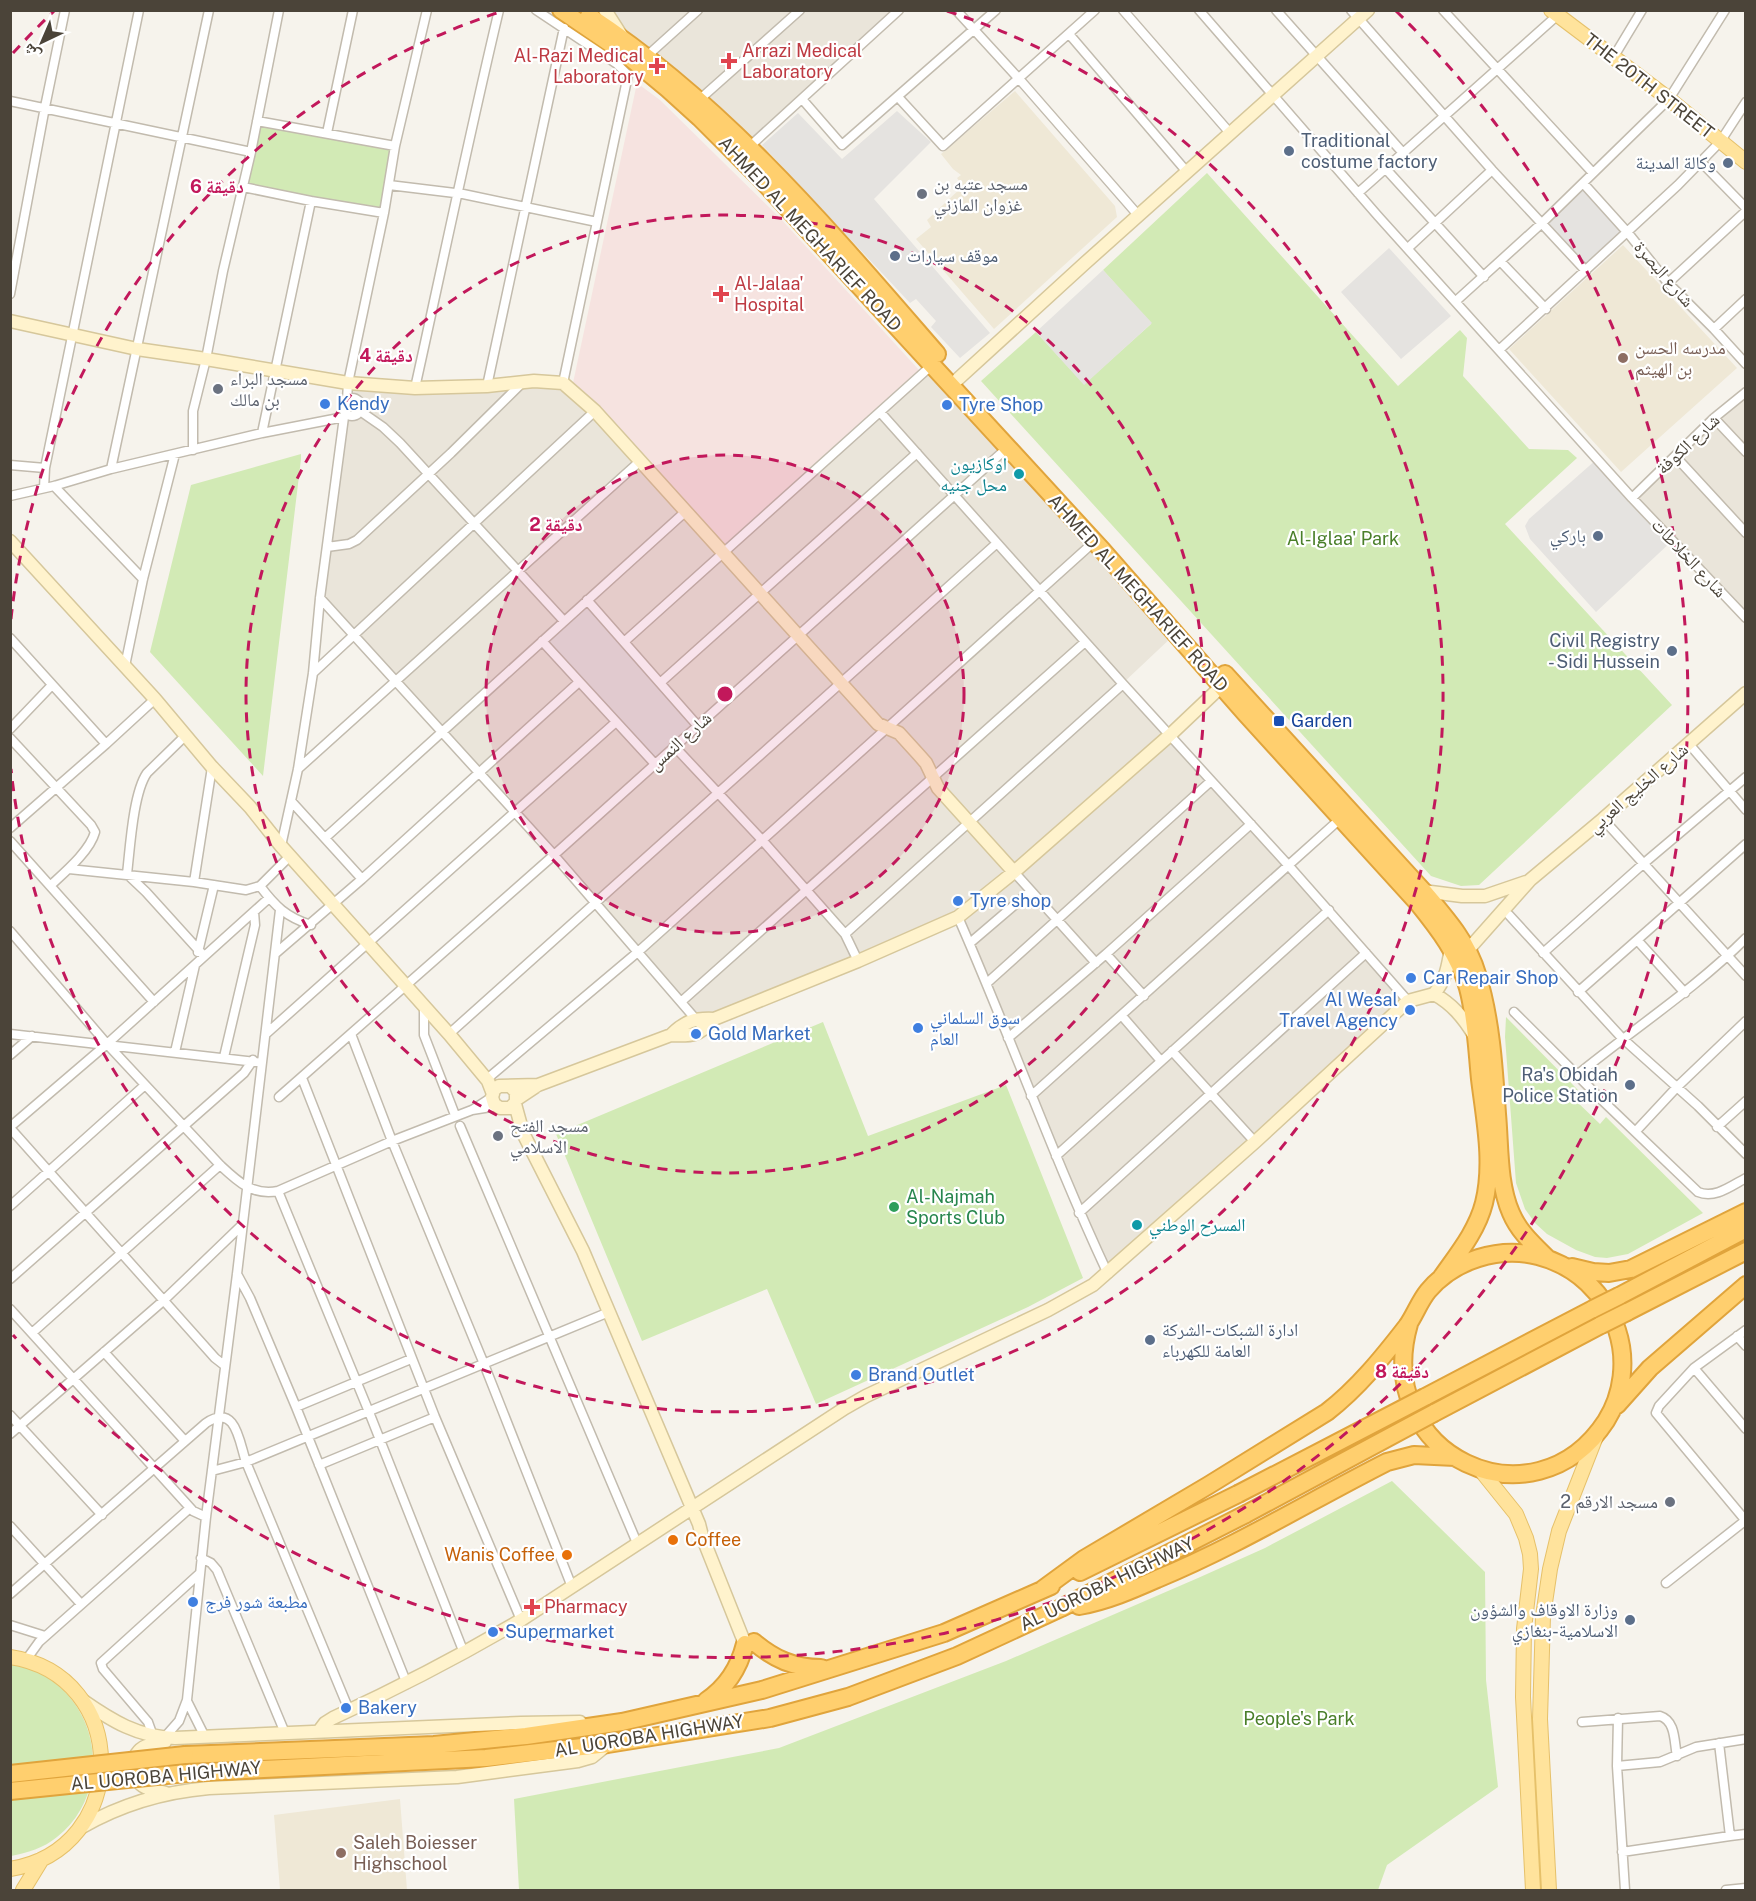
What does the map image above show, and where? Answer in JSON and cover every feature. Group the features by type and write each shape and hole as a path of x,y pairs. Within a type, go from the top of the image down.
{"highway":[{"name":"AHMED AL MEGHARIEF ROAD","path":"561,10 627,55 699,118 854,269 958,379 1225,683 1340,819 1417,902 1477,972 1490,1035 1505,1197 1519,1228 1555,1262"},
{"name":"AHMED AL MEGHARIEF ROAD","path":"581,10 647,56 699,100 792,191 932,365 1225,683 1449,921 1468,987 1476,1039 1488,1157 1487,1188 1478,1220 1441,1278"},
{"path":"1043,1589 1084,1559 1327,1412 1356,1387 1408,1324 1428,1292 1456,1267 1492,1254 1511,1252 1530,1254 1593,1272 1609,1273 1631,1269 1746,1212"},
{"name":"AL UOROBA HIGHWAY","path":"10,1774 185,1755 434,1745 605,1725 762,1690 944,1633 1043,1589 1238,1494 1746,1229"},
{"name":"AL UOROBA HIGHWAY","path":"10,1791 186,1773 430,1762 543,1752 770,1718 848,1697 957,1656 1061,1608 1246,1514 1601,1325 1746,1251"},
{"path":"1555,1262 1578,1275 1593,1288 1605,1303 1617,1329 1623,1357 1622,1376 1611,1413"},
{"path":"1408,1324 1402,1357 1405,1391 1411,1407 1429,1435 1455,1457 1479,1468 1500,1473 1522,1473 1543,1469 1582,1450 1650,1368 1746,1285"},
{"path":"1061,1608 1106,1600 1174,1572 1225,1548 1387,1462 1414,1455 1455,1457"},
{"path":"702,1704 730,1679 749,1643 794,1665 817,1668 840,1665"}],"main road":[{"name":"THE 20TH STREET","path":"1557,12 1746,162"},
{"path":"1549,1890 1540,1719 1543,1616 1550,1569 1559,1531 1597,1434"},
{"path":"1479,1468 1516,1514 1530,1554 1531,1569 1524,1629 1523,1697 1533,1890"},
{"path":"10,1657 26,1660 57,1676 82,1700 98,1733 102,1751 98,1794 82,1827 64,1845 43,1859 10,1869"},
{"path":"22,1890 43,1859"}],"street":[{"path":"10,294 65,10"},
{"path":"44,488 45,468 139,10"},
{"path":"111,469 210,10"},
{"path":"193,450 193,411 251,152 279,10"},
{"path":"327,133 353,10"},
{"path":"281,846 298,769 313,673 320,598 348,383 384,213 395,146 427,10"},
{"path":"415,388 459,193 468,141 499,10"},
{"path":"536,10 623,69 628,75 562,383"},
{"path":"605,10 623,38"},
{"path":"647,56 698,10"},
{"path":"699,100 800,10"},
{"path":"749,147 899,10"},
{"path":"956,10 1138,215"},
{"path":"802,99 842,145 996,10"},
{"path":"898,98 944,146 1095,10"},
{"path":"1123,10 1230,133"},
{"name":"شارع الخلاطات","path":"1199,10 1358,193 1632,498 1746,618"},
{"path":"1276,10 1403,153"},
{"path":"1443,10 1593,173"},
{"path":"1613,58 1642,10"},
{"path":"1456,301 1542,223 1668,99 1725,10"},
{"path":"1358,193 1557,12"},
{"path":"958,379 1316,57 1359,13 1444,116 1586,271"},
{"path":"487,386 564,28"},
{"path":"1069,34 1187,172"},
{"path":"10,101 251,152"},
{"path":"1499,350 1628,233 1701,162 1720,142 1746,102"},
{"path":"257,121 395,146"},
{"path":"1668,283 1746,210 1701,162"},
{"path":"1385,168 1484,277"},
{"path":"1408,248 1492,170"},
{"name":"شارع البصرة","path":"1583,183 1628,233 1668,283 1746,364"},
{"path":"389,185 459,193 597,222"},
{"path":"243,187 384,213"},
{"path":"262,433 311,201"},
{"path":"1501,262 1546,309"},
{"path":"1714,329 1746,299"},
{"path":"10,321 137,349 206,358 348,383 415,388 487,386 541,381 562,383 595,411 878,724 886,729 894,729 919,755 938,788 1096,963"},
{"path":"624,642 932,365"},
{"path":"327,547 349,544 357,540 522,382"},
{"name":"شارع الكوفة","path":"1632,498 1714,418 1746,392"},
{"path":"346,400 353,398 357,400 360,411"},
{"path":"360,411 383,427 564,621"},
{"path":"10,496 262,433 354,415 360,411"},
{"path":"313,673 595,411"},
{"path":"880,412 1329,910 1408,1001"},
{"path":"1714,418 1746,452"},
{"name":"شارع النمس","path":"279,1097 554,855 1007,448"},
{"path":"660,683 917,453"},
{"path":"125,666 142,579 175,454"},
{"path":"1675,456 1746,532"},
{"path":"298,769 639,462"},
{"path":"10,465 45,468"},
{"path":"54,486 142,579"},
{"path":"325,838 685,512"},
{"path":"10,541 155,699 212,767 250,807 281,846 500,1094 523,1133 583,1251 699,1524 707,1534 749,1643"},
{"path":"500,1094 639,951 1095,542"},
{"path":"449,1034 997,543"},
{"path":"320,598 596,902 696,1018 702,1031"},
{"path":"587,600 697,725"},
{"path":"10,638 106,744"},
{"path":"542,641 655,764"},
{"path":"687,1036 684,1004 807,890 1085,642"},
{"path":"276,953 362,879 579,682"},
{"path":"671,1035 693,1036 714,1019 858,961 958,917 1014,872 1170,735 1225,683"},
{"path":"845,934 1123,684"},
{"path":"10,729 52,685"},
{"name":"شارع الخليج العربي","path":"1459,950 1530,880 1746,693"},
{"path":"10,828 155,699"},
{"path":"267,1034 616,723"},
{"path":"127,874 142,781 147,773 186,735"},
{"path":"10,738 95,832 92,840 69,869 51,885"},
{"path":"1689,744 1746,810"},
{"path":"674,747 762,840 845,934 858,961"},
{"path":"195,882 212,767"},
{"path":"1543,953 1746,777"},
{"path":"987,982 1211,780"},
{"path":"291,801 362,879"},
{"path":"1031,1096 1340,819"},
{"path":"1603,819 1746,975"},
{"path":"1008,1038 1096,963 1251,824"},
{"path":"10,841 154,1002"},
{"path":"1578,992 1746,844"},
{"path":"69,869 195,882 246,890 260,886 290,856"},
{"path":"127,874 201,953"},
{"name":"شارع الخليج العربي","path":"1423,891 1462,896 1485,896 1530,880"},
{"path":"175,1052 195,964 201,953 214,885"},
{"path":"260,886 280,910 310,925"},
{"path":"970,943 1031,891"},
{"path":"201,953 269,898"},
{"path":"167,1793 147,1788 138,1782 133,1773 133,1761 143,1747 164,1738 179,1721 187,1700 199,1574 267,1034 280,910"},
{"path":"1056,1156 1329,910"},
{"path":"224,1057 255,925 254,912"},
{"path":"1509,915 1622,1038 1746,1154"},
{"path":"958,917 987,982 1079,1213 1108,1274"},
{"path":"10,931 107,1044 220,1165 247,1188 267,1193 278,1191 334,1165 471,1110 500,1094 538,1085 671,1035 684,1023 696,1018 714,1019"},
{"path":"1577,1075 1622,1038 1685,993 1746,938"},
{"path":"1638,940 1685,993"},
{"path":"319,1731 329,1720 407,1684 521,1620 866,1396 1048,1310 1108,1274 1408,1001 1434,994 1444,981 1459,950"},
{"path":"1079,1213 1366,953"},
{"path":"1106,954 1144,996"},
{"path":"195,964 10,1128 163,1301 224,1365"},
{"path":"1434,994 1458,1011 1476,1039"},
{"path":"424,1007 424,1035 455,1115"},
{"path":"1514,1012 1698,1192 1712,1195 1746,1178"},
{"path":"1122,1016 1161,1060"},
{"path":"1636,1131 1677,1087 1746,1021"},
{"path":"10,1034 253,1060 262,1064"},
{"path":"351,1034 572,1587"},
{"path":"10,1055 32,1036"},
{"path":"1172,1051 1255,1142"},
{"path":"10,1279 244,1073 253,1060"},
{"path":"302,1078 411,1359 521,1620"},
{"path":"10,1206 145,1085"},
{"path":"1717,1127 1746,1101"},
{"path":"460,1126 637,1543"},
{"path":"32,1333 220,1165"},
{"path":"278,1191 465,1653"},
{"path":"10,1434 163,1301 242,1225"},
{"path":"237,1274 250,1298 296,1407 407,1684"},
{"path":"10,1310 190,1508 206,1517"},
{"path":"212,1471 246,1462 609,1312"},
{"path":"1666,1583 1745,1520 1656,1413 1659,1406 1694,1368 1746,1330"},
{"path":"1737,1336 1746,1346"},
{"path":"104,1352 186,1441"},
{"path":"296,1407 411,1359"},
{"path":"1694,1368 1746,1430"},
{"path":"10,1415 102,1515"},
{"path":"10,1594 206,1423 219,1417 225,1417 233,1424 246,1462 349,1710"},
{"path":"319,1465 435,1417"},
{"path":"26,1660 45,1636 190,1508"},
{"path":"10,1526 81,1604"},
{"path":"201,1558 214,1566 219,1575 285,1733"},
{"path":"164,1738 148,1722 101,1663 199,1574"},
{"path":"10,1625 45,1636"},
{"path":"82,1700 120,1726 164,1738 550,1722 605,1725"},
{"path":"187,1700 205,1737"},
{"path":"1582,1722 1618,1718 1665,1717 1671,1723 1677,1756"},
{"path":"1618,1718 1617,1766 1625,1890"},
{"path":"1617,1766 1660,1762 1696,1747 1746,1739"},
{"path":"1719,1743 1730,1836"},
{"path":"82,1827 123,1807 167,1793 209,1788 478,1776 578,1761 592,1757 608,1744"},
{"path":"1623,1852 1746,1834"},
{"path":"1726,1890 1746,1888"}],"shaded area":[{"path":"605,11 898,11 749,147 647,56"},
{"name":"Al-Jalaa' Hospital","path":"637,83 660,100 780,218 919,370 723,546 573,383"},
{"path":"1015,91 1115,206 1117,217 994,329 916,239 931,227 927,220 963,186 957,178 961,175 941,154"},
{"name":"موقف سيارات","path":"897,111 931,142 874,199 990,333 960,358 931,327 936,321 916,299 910,303 762,145 798,113 842,159"},
{"path":"1583,184 1627,232 1586,271 1543,223"},
{"name":"مدرسه الحسن بن الهيثم","path":"1623,245 1737,368 1621,472 1509,349"},
{"path":"1389,248 1451,316 1401,359 1341,292"},
{"path":"1103,270 1152,323 1084,385 1036,332"},
{"path":"932,365 1174,635 1122,684 1408,1001 1108,1274 958,917 714,1018 696,1017 321,598 347,414 348,383 562,384 724,554"},
{"path":"1745,393 1745,618 1632,498"},
{"name":"باركي","path":"1597,459 1673,540 1596,612 1530,539 1525,526 1529,519"},
{"path":"587,600 697,725 655,764 542,641"},
{"name":"Saleh Boiesser Highschool","path":"400,1799 407,1890 280,1890 274,1815"}],"green space":[{"path":"258,121 395,146 383,212 244,186"},
{"name":"Al-Iglaa' Park","path":"1207,173 1398,386 1460,330 1467,338 1463,376 1529,449 1568,450 1577,458 1505,524 1672,705 1479,885 1461,886 1431,876 981,381 1036,332 1084,384 1151,324 1103,270"},
{"path":"301,454 263,776 150,652 191,485"},
{"path":"1506,1017 1578,1090 1572,1097 1600,1124 1606,1117 1703,1213 1628,1254 1607,1258 1595,1257 1576,1250 1547,1234 1535,1223 1525,1209 1516,1183 1505,1037"},
{"name":"Al-Najmah Sports Club","path":"823,1022 868,1136 1006,1085 1083,1278 1028,1307 816,1404 767,1289 642,1341 556,1134"},
{"name":"People's Park","path":"1392,1481 1485,1572 1486,1680 1498,1787 1387,1865 1378,1890 519,1890 514,1799 779,1748 1006,1661 1198,1578 1265,1548"},
{"path":"11,1664 43,1675 60,1687 74,1703 85,1722 91,1742 93,1763 91,1783 84,1803 73,1821 47,1844 29,1852 11,1856"}],"place":[{"name":"Arrazi Medical Laboratory","path":"729,61"},
{"name":"Al-Razi Medical Laboratory","path":"657,66"},
{"name":"Traditional costume factory","path":"1289,151"},
{"name":"وكالة المدينة","path":"1728,163"},
{"name":"مسجد عتبه بن غزوان المازني","path":"922,194"},
{"name":"موقف سيارات","path":"895,256"},
{"name":"Al-Jalaa' Hospital","path":"721,294"},
{"name":"مدرسه الحسن بن الهيثم","path":"1623,358"},
{"name":"مسجد البراء بن مالك","path":"218,389"},
{"name":"Kendy","path":"325,404"},
{"name":"Tyre Shop","path":"947,405"},
{"name":"اوكازيون محل جنيه","path":"1019,474"},
{"name":"باركي","path":"1598,536"},
{"name":"Civil Registry - Sidi Hussein","path":"1672,651"},
{"name":"Garden","path":"1279,721"},
{"name":"Tyre shop","path":"958,901"},
{"name":"Car Repair Shop","path":"1411,978"},
{"name":"Al Wesal Travel Agency","path":"1410,1010"},
{"name":"سوق السلماني العام","path":"918,1028"},
{"name":"Gold Market","path":"696,1034"},
{"name":"Ra's Obidah Police Station","path":"1630,1085"},
{"name":"مسجد الفتح الاسلامي","path":"498,1136"},
{"name":"Al-Najmah Sports Club","path":"894,1207"},
{"name":"المسرح الوطني","path":"1137,1225"},
{"name":"ادارة الشبكات-الشركة العامة للكهرباء","path":"1150,1340"},
{"name":"Brand Outlet","path":"856,1375"},
{"name":"مسجد الارقم 2","path":"1670,1502"},
{"name":"Coffee","path":"673,1540"},
{"name":"Wanis Coffee","path":"567,1555"},
{"name":"مطبعة شور فرج","path":"193,1602"},
{"name":"Pharmacy","path":"532,1607"},
{"name":"وزارة الاوقاف والشؤون الاسلامية-بنغازي","path":"1630,1620"},
{"name":"Supermarket","path":"493,1632"},
{"name":"Bakery","path":"346,1708"},
{"name":"Saleh Boiesser Highschool","path":"341,1853"}]}
